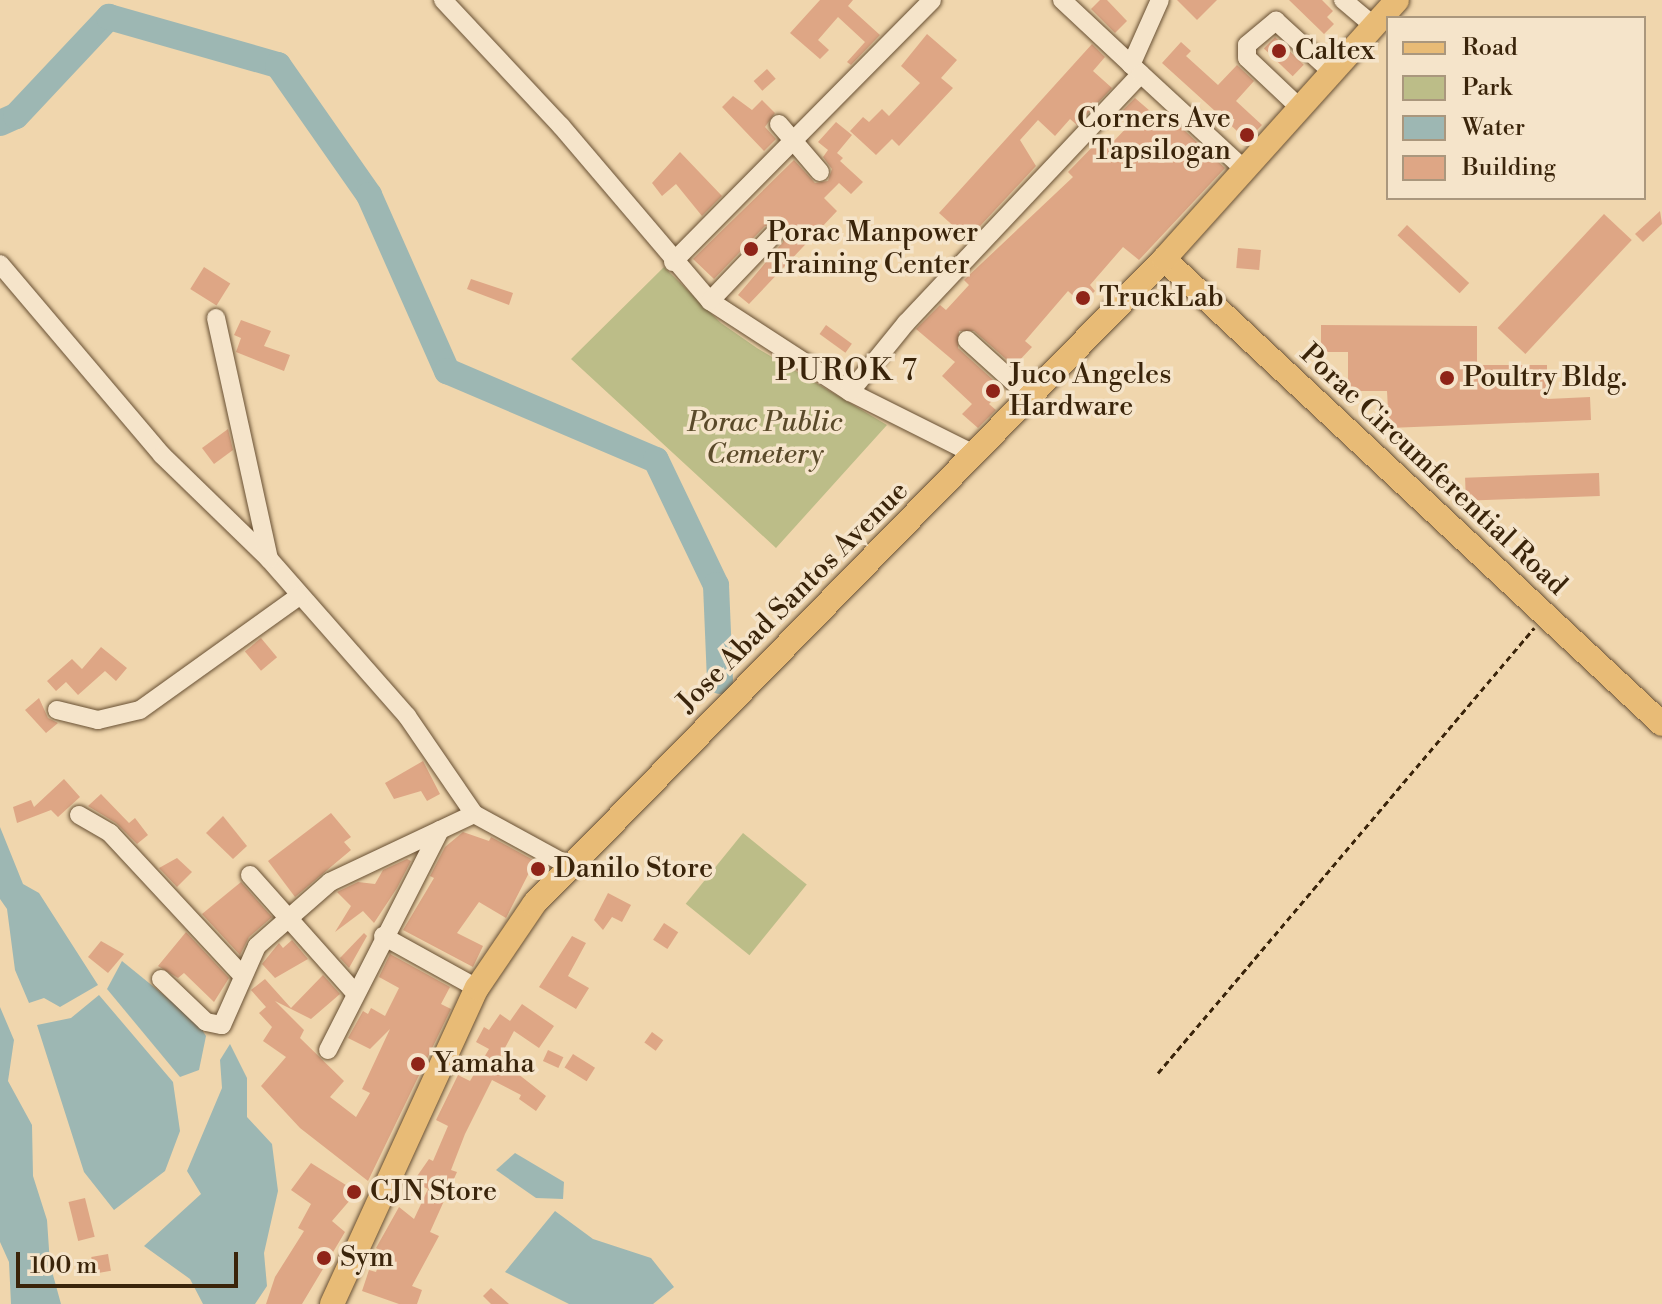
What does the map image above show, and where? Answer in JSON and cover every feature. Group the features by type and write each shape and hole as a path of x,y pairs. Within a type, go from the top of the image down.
{"main road":[{"name":"Jose Abad Santos Avenue","path":"332,1304 477,988 567,865 976,455 1246,171 1397,0"},
{"name":"Porac Circumferential Road","path":"1164,259 1662,724"}],"street":[{"path":"443,0 561,126 673,262 710,301 850,392 976,455"},
{"path":"673,262 797,141 932,0"},
{"path":"1062,0 1246,171"},
{"path":"850,392 906,323 1136,70 1160,0"},
{"path":"1343,0 1374,26"},
{"path":"1301,109 1247,58 1247,45 1276,21 1333,73"},
{"path":"779,124 797,141 820,172"},
{"path":"710,301 774,234"},
{"path":"0,264 162,455 269,559 407,716 474,814 567,865"},
{"path":"216,318 269,559"},
{"path":"967,340 1029,396"},
{"path":"57,710 98,720 140,710 299,596"},
{"path":"161,979 217,1026 225,1023 257,946 289,919 326,874 474,814"},
{"path":"79,815 110,833 243,976"},
{"path":"328,1050 383,936 440,830"},
{"path":"250,875 355,993"},
{"path":"383,936 477,988"}],"path":[{"path":"1158,1073 1544,617"}],"green space":[{"name":"Porac Public Cemetery","path":"664,267 721,323 757,348 887,425 776,548 571,359"},
{"path":"743,833 807,885 749,955 686,904"}],"water":[{"path":"0,827 23,884 39,893 98,985 60,1007 44,998 29,1003 15,970 7,909 0,899"},
{"path":"122,961 197,1022 206,1036 199,1070 180,1077 107,989"},
{"path":"99,995 173,1082 180,1131 165,1171 114,1210 84,1172 37,1025 71,1018"},
{"path":"0,1007 14,1040 8,1081 32,1125 33,1176 47,1220 50,1264 61,1304 11,1304 9,1262 0,1242"},
{"path":"230,1044 247,1078 247,1117 272,1144 278,1191 264,1253 267,1286 255,1304 203,1304 190,1279 144,1246 201,1194 187,1171 222,1088 220,1060"},
{"path":"515,1153 564,1182 563,1199 536,1198 496,1170"},
{"path":"555,1211 593,1239 651,1258 674,1287 653,1304 569,1304 505,1272"}],"building":[{"path":"820,0 853,0 848,6 880,35 851,65 847,62 865,42 838,17 818,40 829,50 820,59 790,33"},
{"path":"1100,0 1107,0 1127,21 1115,33 1091,9"},
{"path":"1177,0 1217,0 1197,20"},
{"path":"1289,0 1322,0 1333,11 1327,17 1334,24 1324,34"},
{"path":"927,34 957,60 941,78 953,88 899,146 892,139 876,155 850,131 863,117 869,122 882,109 889,116 920,83 901,66"},
{"path":"1275,37 1304,65 1293,76 1264,49"},
{"path":"1181,42 1191,51 1186,56 1218,85 1237,65 1254,81 1236,101 1262,125 1247,140 1162,63"},
{"path":"1092,44 1105,57 1093,71 1112,88 1077,125 1070,119 1055,136 1038,120 1020,140 1036,166 968,239 939,213"},
{"path":"767,69 776,79 762,91 754,81"},
{"path":"733,96 752,110 762,100 775,113 765,127 776,139 764,151 722,107"},
{"path":"1135,98 1165,124 1171,118 1225,168 1139,260 1123,247 1090,285 1095,291 1082,304 1068,291 1025,341 1032,347 1014,366 974,331 959,331 958,348 1003,389 989,404 996,410 978,428 962,414 972,404 942,376 955,362 916,329 940,305 946,310 969,285 964,280 1073,177 1068,172 1102,137 1110,145 1133,121 1122,111"},
{"path":"836,122 852,135 837,153 843,158 840,161 863,182 851,194 839,183 824,198 837,211 749,304 738,295 783,242 782,225 765,226 714,279 693,259 794,160 815,183 828,181 832,169 823,157 828,150 818,142"},
{"path":"680,152 722,196 702,216 676,184 662,196 652,183"},
{"path":"1660,211 1662,224 1643,242 1635,234"},
{"path":"1604,214 1632,240 1525,354 1498,328"},
{"path":"1407,225 1469,283 1460,293 1397,235"},
{"path":"1238,248 1261,250 1259,270 1236,268"},
{"path":"204,267 230,283 217,305 190,289"},
{"path":"471,279 513,293 509,305 467,289"},
{"path":"241,320 271,331 264,346 290,355 284,371 236,352 241,338 234,335"},
{"path":"826,325 852,344 845,353 820,334"},
{"path":"1321,325 1477,326 1477,365 1547,365 1547,399 1590,397 1591,420 1389,428 1387,391 1348,391 1348,352 1321,352"},
{"path":"228,429 233,450 214,464 202,448"},
{"path":"1599,473 1600,496 1466,501 1465,478"},
{"path":"261,638 277,657 261,671 245,651"},
{"path":"101,647 127,668 116,681 105,671 78,695 66,682 56,691 47,681 72,659 82,669"},
{"path":"39,698 48,718 58,723 46,733 25,710"},
{"path":"423,761 440,794 427,801 421,791 394,799 385,783"},
{"path":"64,779 80,797 58,817 51,810 17,823 13,807 31,800 34,807"},
{"path":"101,794 129,823 135,818 148,835 137,844 116,823 88,806"},
{"path":"331,813 351,837 344,842 351,850 295,897 268,861"},
{"path":"223,816 247,846 233,859 206,833"},
{"path":"463,832 489,841 491,837 535,861 506,918 479,902 457,933 483,946 473,967 403,930 434,878 430,876 445,847"},
{"path":"177,858 192,872 177,887 159,868"},
{"path":"407,859 411,861 374,923 363,911 335,932 351,906 337,892 358,882 375,884 383,870"},
{"path":"241,882 272,917 249,937 240,955 202,914"},
{"path":"608,893 631,905 622,922 612,917 603,930 594,920"},
{"path":"664,923 678,932 667,949 653,940"},
{"path":"186,932 229,978 214,1002 184,973 178,978 158,966"},
{"path":"364,933 367,936 349,968 340,958"},
{"path":"572,936 586,943 568,976 589,988 576,1009 539,987"},
{"path":"292,940 308,959 275,978 262,964 279,943 283,948"},
{"path":"101,941 124,954 108,973 88,957"},
{"path":"390,954 450,987 441,1004 451,1009 368,1181 300,1128 261,1086 286,1057 263,1041 272,1027 259,1013 266,1007 251,990 265,979 291,1008 323,975 340,994 311,1019 275,1001 304,1030 300,1038 344,1081 330,1097 356,1117 370,1093 362,1089 390,1029 370,1049 348,1038 363,1011 368,1014 371,1008 385,1016 399,988 379,977"},
{"path":"522,1004 554,1026 539,1048 514,1031 499,1059 546,1096 536,1111 519,1099 521,1095 492,1080 465,1134 451,1170 457,1172 430,1232 439,1236 412,1286 422,1290 417,1304 399,1304 362,1291 369,1270 376,1272 383,1252 376,1248 399,1207 414,1219 428,1189 413,1182 429,1159 433,1161 448,1126 436,1120 458,1075 470,1081 489,1049 476,1042 484,1027 489,1030 500,1014 510,1021"},
{"path":"652,1032 663,1040 656,1051 644,1043"},
{"path":"548,1050 563,1057 558,1068 543,1061"},
{"path":"573,1054 595,1068 587,1081 565,1068"},
{"path":"311,1163 357,1192 332,1221 345,1232 302,1304 266,1304 275,1277 304,1231 298,1228 311,1204 291,1190"},
{"path":"85,1198 95,1237 78,1241 69,1202"},
{"path":"108,1254 111,1271 94,1274 91,1257"},
{"path":"491,1288 509,1304 491,1304 483,1296"}],"waterway":[{"path":"0,123 16,116 109,17 278,65 369,195 447,371 656,460 716,585 720,681"}],"place":[{"name":"Caltex","path":"1279,51"},
{"name":"Corners Ave Tapsilogan","path":"1247,135"},
{"name":"Porac Manpower Training Center","path":"751,249"},
{"name":"TruckLab","path":"1083,298"},
{"name":"Poultry Bldg.","path":"1447,378"},
{"name":"Juco Angeles Hardware","path":"993,391"},
{"name":"Danilo Store","path":"538,869"},
{"name":"Yamaha","path":"418,1064"},
{"name":"CJN Store","path":"354,1192"},
{"name":"Sym","path":"324,1258"}],"district":[{"name":"PUROK 7","path":"847,371"}]}
